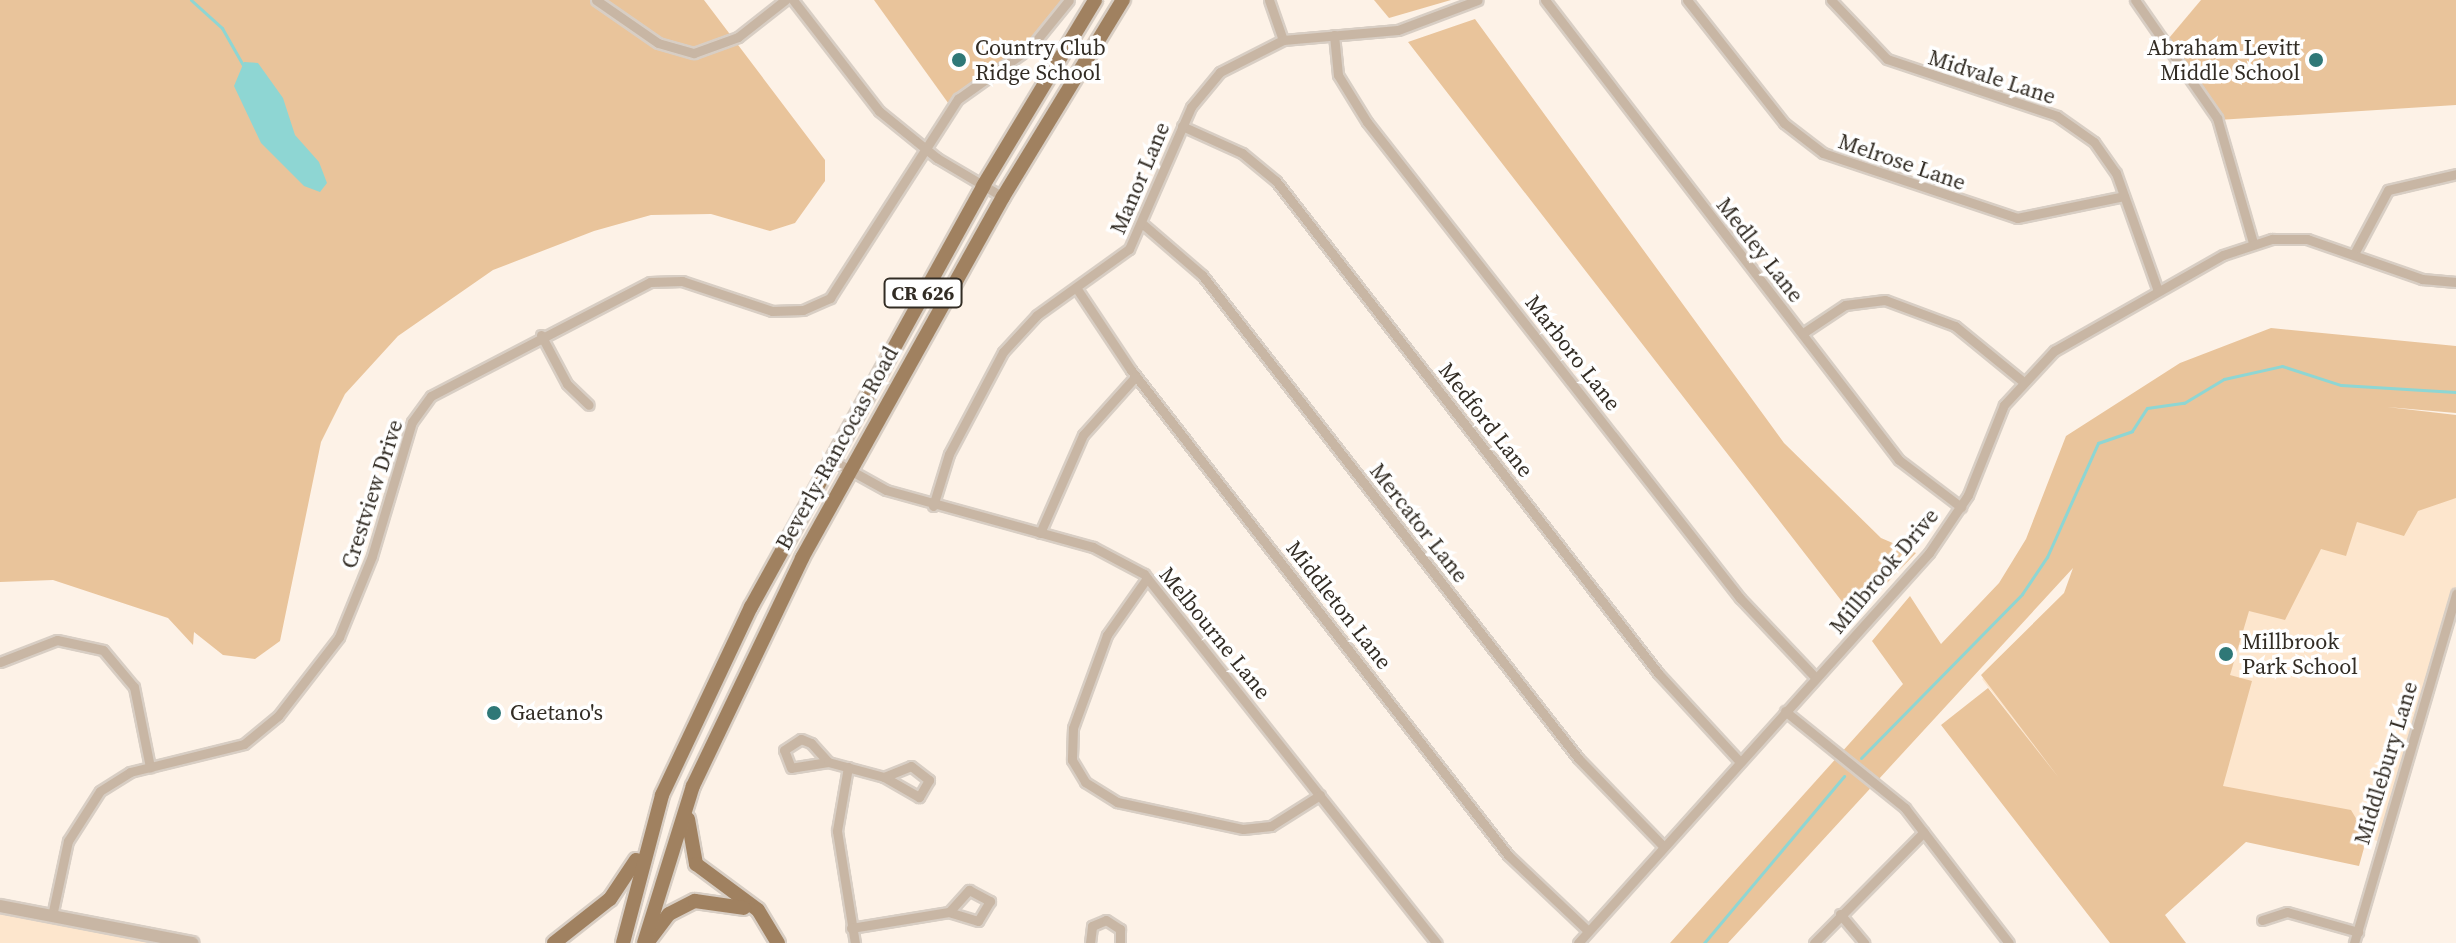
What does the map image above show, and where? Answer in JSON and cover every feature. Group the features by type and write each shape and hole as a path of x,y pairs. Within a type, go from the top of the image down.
{"main road":[{"name":"Beverly-Rancocas Road","path":"623,943 645,847 692,727 830,459 983,186 1095,0"},
{"name":"Beverly-Rancocas Road","path":"646,943 693,786 848,468 1003,197 1123,0"},
{"path":"693,786 688,850 709,877 758,910 778,943"},
{"path":"554,943 610,899 645,847"},
{"path":"646,943 669,914 710,899 741,906 770,943"}],"street":[{"path":"596,0 658,43 694,53 738,37 785,0"},
{"path":"793,0 869,99 923,148 1003,197"},
{"name":"Crestview Drive","path":"52,916 77,819 110,783 150,767 244,744 268,727 348,623 420,408 457,377 541,335 665,280 772,311 817,306 850,275 923,148 958,99 1031,47 1069,0"},
{"path":"1269,0 1283,40"},
{"name":"Manor Lane","path":"933,506 949,454 1003,352 1037,315 1118,259 1144,225 1182,126 1220,72 1283,40 1414,27 1478,0"},
{"name":"Medley Lane","path":"1545,0 1909,472 1961,507"},
{"name":"Melrose Lane","path":"1687,0 1784,123 1823,153 2017,218 2124,196"},
{"name":"Midvale Lane","path":"1831,0 1887,59 2079,128 2107,157 2158,291"},
{"path":"2135,0 2206,101 2228,146 2253,243"},
{"name":"Marboro Lane","path":"1334,35 1343,86 1377,135 1740,598 1815,677"},
{"name":"Medford Lane","path":"1182,126 1242,153 1276,181 1658,673 1740,762"},
{"path":"2354,254 2388,190 2456,174"},
{"name":"Mercator Lane","path":"1144,225 1202,275 1578,758 1663,846"},
{"name":"Millbrook Drive","path":"1578,943 1815,677 1961,507 2021,380 2067,342 2253,243 2307,239 2422,279 2456,282"},
{"name":"Middleton Lane","path":"1077,289 1136,376 1508,855 1588,931"},
{"path":"1803,333 1845,305 1885,300 1955,326 2021,380"},
{"path":"541,335 567,384 589,405"},
{"path":"1040,533 1083,435 1136,376"},
{"name":"Melbourne Lane","path":"830,459 933,506 1107,552 1147,578 1436,943"},
{"path":"1147,578 1107,635 1073,728 1072,760 1085,782 1117,802 1243,829 1271,826 1320,795"},
{"name":"Middlebury Lane","path":"2354,943 2456,594"},
{"path":"0,662 57,640 103,650 134,687 150,767"},
{"path":"1785,711 1892,795 2009,943"},
{"path":"828,762 806,740 784,750 796,770 828,762 884,777 908,797 929,785 916,766 884,777"},
{"path":"848,767 837,831 855,943"},
{"path":"1814,943 1924,832"},
{"path":"851,928 949,912 978,921 990,901 969,890 949,912"},
{"path":"0,906 192,943"},
{"path":"2262,920 2287,912 2358,932"},
{"path":"1840,914 1864,943"},
{"path":"1090,943 1092,926 1106,920 1120,929 1120,943"}],"shaded area":[{"path":"0,0 704,0 825,160 825,181 795,223 770,231 711,214 651,215 594,231 493,270 398,336 345,394 321,442 280,641 255,659 223,655 194,632 193,645 168,618 53,580 0,582"},
{"name":"Country Club Ridge School","path":"874,0 1063,0 1036,42 951,107"},
{"path":"1374,0 1451,0 1389,18"},
{"name":"Abraham Levitt Middle School","path":"2201,0 2456,0 2456,105 2218,120 2164,44"},
{"path":"1475,19 1784,443 1881,538 1916,553 1854,617 1408,42"},
{"path":"2271,328 2456,346 2456,413 2387,407 2456,415 2456,498 2418,511 2404,536 2357,522 2346,556 2321,549 2285,620 2249,611 2230,675 2252,681 2223,786 2351,810 2367,837 2359,866 2246,842 2165,915 2186,943 2110,943 1941,725 1988,688 2059,778 1981,675 2064,593 2073,568 1728,943 1670,943 1903,684 1872,641 1910,596 1941,644 1999,583 2026,539 2066,436 2180,363"},
{"name":"Millbrook Park School","path":"2409,414 2456,415 2456,594 2380,842 2303,816 2257,814 2152,899 1982,679 2046,629"},
{"path":"0,907 192,943 0,943"}],"water":[{"path":"244,62 258,63 283,98 295,135 319,162 327,183 320,192 304,186 261,143 234,86"}],"waterway":[{"path":"191,0 222,28 243,65"},
{"path":"1861,758 2022,594 2047,557 2098,443 2132,431 2147,408 2184,403 2224,379 2282,366 2341,385 2456,392"},
{"path":"1704,943 1844,776"}],"place":[{"name":"Country Club Ridge School","path":"959,60"},
{"name":"Abraham Levitt Middle School","path":"2316,60"},
{"name":"Millbrook Park School","path":"2226,654"},
{"name":"Gaetano's","path":"494,713"}]}
